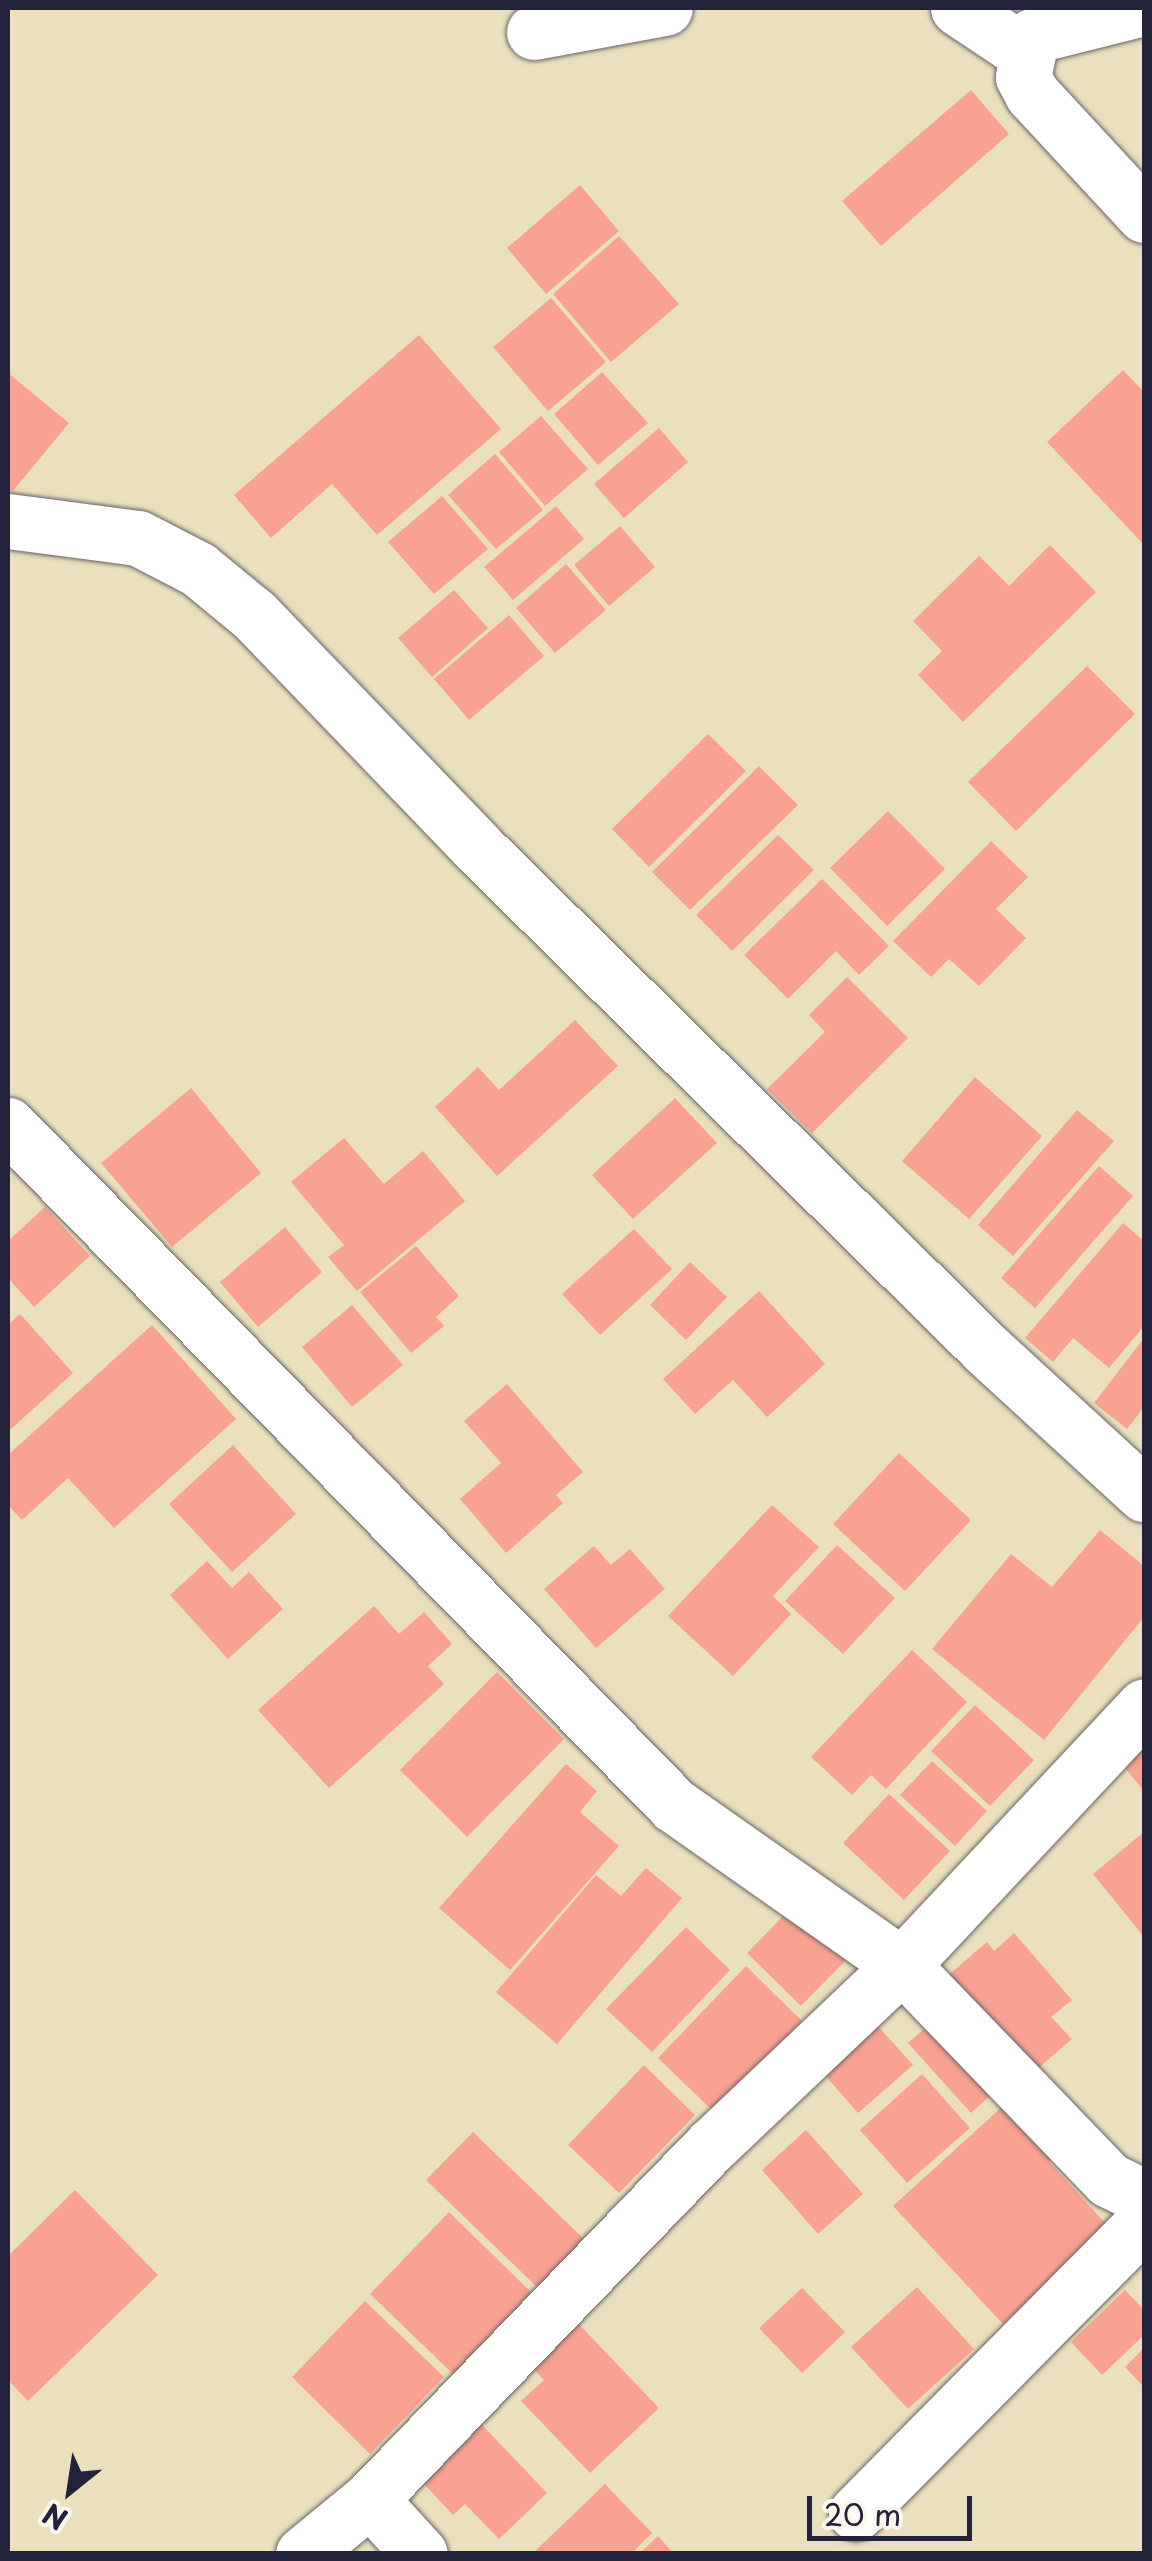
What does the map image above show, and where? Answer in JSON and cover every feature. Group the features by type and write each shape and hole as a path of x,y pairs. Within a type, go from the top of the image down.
{"street":[{"path":"534,32 666,8"},
{"path":"958,8 1024,52"},
{"path":"1142,8 1032,36 1024,52 1023,77 1032,94 1144,214"},
{"path":"8,521 138,538 198,569 254,614 688,1056 985,1348 1144,1494"},
{"path":"8,1125 674,1805 902,1965 1109,2180 1144,2198"},
{"path":"303,2554 370,2499 711,2146 902,1965 1144,1706"},
{"path":"856,2513 1144,2222"},
{"path":"370,2499 420,2554"}],"building":[{"path":"971,90 1009,134 881,246 842,201"},
{"path":"580,185 619,231 546,294 507,248"},
{"path":"619,236 679,304 611,362 553,294"},
{"path":"551,298 606,362 548,411 493,347"},
{"path":"419,335 501,429 377,535 332,484 271,538 234,495"},
{"path":"1123,370 1144,392 1144,545 1047,442"},
{"path":"602,372 648,423 598,465 554,414"},
{"path":"8,373 69,423 12,492 8,488"},
{"path":"541,416 588,469 545,506 499,452"},
{"path":"659,428 688,462 624,518 594,484"},
{"path":"495,454 543,510 496,549 448,495"},
{"path":"442,496 488,549 434,594 388,542"},
{"path":"556,506 584,539 513,600 484,567"},
{"path":"620,526 655,567 609,606 574,565"},
{"path":"1050,545 1096,592 963,722 918,675 942,651 913,621 979,556 1009,586"},
{"path":"566,564 606,610 555,653 516,608"},
{"path":"454,590 488,628 432,677 398,638"},
{"path":"509,615 544,656 469,720 434,679"},
{"path":"1087,666 1135,714 1016,831 968,782"},
{"path":"708,734 746,771 649,867 612,829"},
{"path":"759,766 798,805 690,910 652,872"},
{"path":"888,811 945,869 887,926 830,868"},
{"path":"778,835 814,870 732,951 696,915"},
{"path":"991,841 1028,877 996,909 1026,938 979,986 949,959 931,977 893,941"},
{"path":"822,879 889,946 859,975 836,951 788,999 744,955"},
{"path":"847,977 908,1038 812,1133 767,1089 825,1032 809,1015"},
{"path":"575,1020 618,1066 497,1176 435,1107 478,1067 499,1090"},
{"path":"975,1077 1042,1136 969,1219 902,1161"},
{"path":"191,1088 261,1173 172,1247 101,1163"},
{"path":"675,1098 717,1143 633,1219 592,1175"},
{"path":"1077,1110 1114,1141 1013,1256 978,1225"},
{"path":"344,1138 384,1184 423,1151 465,1201 357,1291 328,1257 344,1245 291,1182"},
{"path":"1099,1166 1133,1196 1035,1308 1001,1278"},
{"path":"45,1207 90,1256 34,1307 8,1278 8,1241"},
{"path":"1123,1223 1144,1241 1144,1326 1109,1368 1073,1338 1053,1362 1025,1338"},
{"path":"285,1227 322,1272 258,1327 220,1282"},
{"path":"634,1229 672,1269 600,1335 562,1294"},
{"path":"416,1246 459,1296 436,1317 444,1326 411,1353 360,1292"},
{"path":"690,1262 727,1297 686,1340 650,1305"},
{"path":"759,1291 825,1364 767,1417 733,1380 695,1414 663,1379"},
{"path":"352,1305 403,1365 352,1407 302,1347"},
{"path":"20,1314 73,1373 10,1430 8,1325"},
{"path":"152,1325 236,1419 114,1528 68,1478 22,1520 8,1505 8,1455"},
{"path":"1144,1338 1144,1407 1127,1429 1094,1403"},
{"path":"507,1384 583,1472 556,1495 563,1503 506,1553 460,1499 501,1463 464,1421"},
{"path":"233,1445 296,1514 232,1572 169,1504"},
{"path":"899,1453 971,1520 905,1591 833,1524"},
{"path":"772,1505 819,1547 773,1596 791,1614 733,1676 668,1616"},
{"path":"1100,1530 1144,1566 1144,1617 1044,1740 932,1649 1011,1554 1052,1587"},
{"path":"837,1545 895,1598 843,1654 785,1601"},
{"path":"594,1546 611,1565 630,1549 665,1589 596,1648 544,1589"},
{"path":"207,1561 232,1588 249,1572 283,1609 228,1659 170,1595"},
{"path":"374,1606 399,1634 424,1612 452,1644 428,1666 444,1684 329,1788 258,1710"},
{"path":"912,1650 967,1702 886,1789 871,1775 852,1795 811,1757"},
{"path":"497,1672 564,1739 467,1837 400,1770"},
{"path":"975,1705 1034,1760 990,1806 931,1751"},
{"path":"1144,1724 1144,1791 1111,1751"},
{"path":"932,1761 987,1811 955,1846 900,1795"},
{"path":"566,1764 597,1791 580,1812 619,1846 510,1970 439,1908"},
{"path":"889,1794 950,1851 904,1900 843,1843"},
{"path":"1144,1832 1144,1937 1093,1874"},
{"path":"646,1868 682,1898 557,2044 496,1992 596,1875 621,1896"},
{"path":"797,1902 852,1954 801,2006 747,1953"},
{"path":"686,1927 730,1970 652,2052 606,2009"},
{"path":"1014,1933 1072,2000 1051,2017 1072,2039 1028,2077 944,1979 987,1942 994,1951"},
{"path":"746,1966 802,2021 714,2112 658,2058"},
{"path":"940,2015 1001,2086 971,2113 908,2043"},
{"path":"876,2024 913,2065 858,2113 822,2072"},
{"path":"644,2065 695,2115 619,2193 568,2145"},
{"path":"922,2074 970,2128 907,2183 860,2130"},
{"path":"1015,2095 1064,2148 1049,2162 1109,2227 1003,2324 893,2206"},
{"path":"806,2130 863,2194 818,2234 762,2170"},
{"path":"473,2132 587,2242 540,2290 426,2180"},
{"path":"75,2190 158,2275 28,2401 8,2380 8,2256"},
{"path":"449,2212 532,2293 453,2374 370,2294"},
{"path":"917,2287 974,2349 908,2409 851,2347"},
{"path":"802,2288 845,2332 802,2373 759,2328"},
{"path":"1125,2290 1144,2310 1144,2335 1102,2375 1071,2342"},
{"path":"365,2301 444,2377 370,2454 292,2377"},
{"path":"570,2315 659,2408 590,2473 521,2401 544,2380 524,2359"},
{"path":"1144,2348 1144,2387 1125,2367"},
{"path":"468,2410 547,2493 499,2539 465,2504 453,2515 408,2467"},
{"path":"605,2484 652,2533 631,2554 532,2554"},
{"path":"658,2536 674,2554 639,2554"}]}
